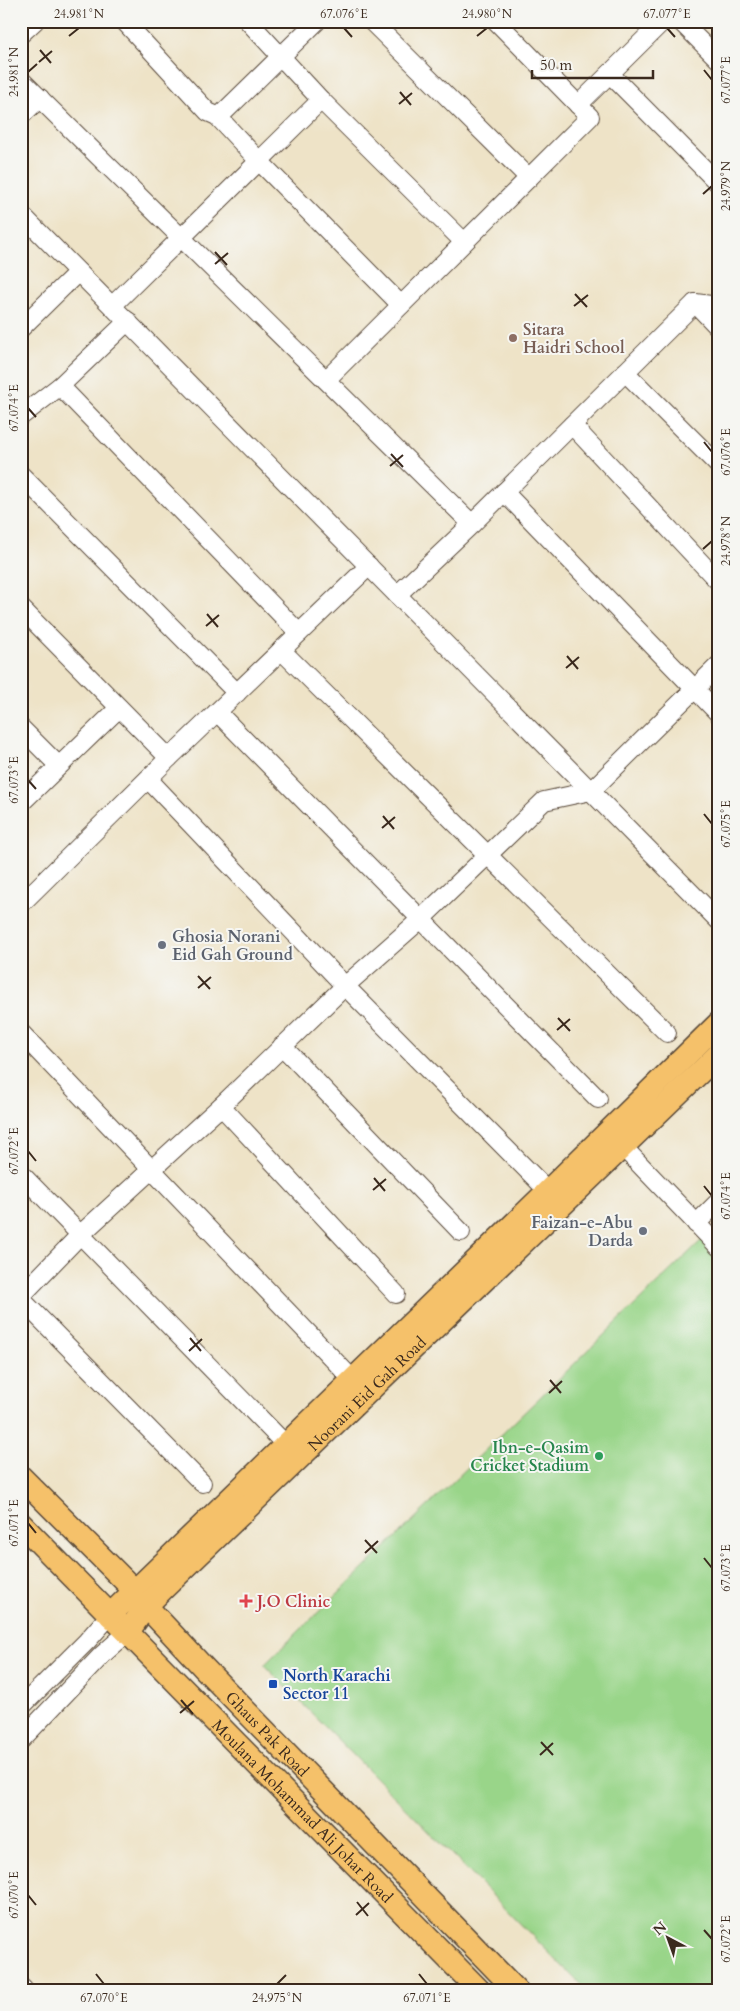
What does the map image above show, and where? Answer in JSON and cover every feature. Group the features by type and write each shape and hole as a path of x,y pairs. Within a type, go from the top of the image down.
{"main road":[{"name":"Noorani Eid Gah Road","path":"128,1632 140,1598 286,1445 719,1023"},
{"name":"Noorani Eid Gah Road","path":"110,1615 140,1598 623,1147 719,1054"},
{"name":"Ghaus Pak Road","path":"21,1477 140,1598 516,1990"},
{"path":"21,1524 110,1615"},
{"name":"Moulana Mohammad Ali Johar Road","path":"110,1615 479,1990"}],"street":[{"path":"21,34 34,21"},
{"path":"124,21 208,112 217,116 401,305"},
{"path":"248,21 321,100 464,242"},
{"path":"217,116 223,113 317,21"},
{"path":"370,21 529,178"},
{"path":"326,380 590,117 496,21"},
{"path":"680,21 719,60"},
{"path":"578,105 610,74 654,24"},
{"path":"610,74 719,184"},
{"path":"21,80 472,524"},
{"path":"21,116 40,98"},
{"path":"112,306 321,100"},
{"path":"21,214 719,921"},
{"path":"21,328 78,272"},
{"path":"694,304 719,328"},
{"path":"397,595 472,524 694,304 719,306"},
{"path":"21,416 60,386 128,321"},
{"path":"625,372 719,466"},
{"path":"60,386 299,633"},
{"path":"572,425 719,582"},
{"path":"21,475 237,693"},
{"path":"504,492 719,714"},
{"path":"21,904 368,566"},
{"path":"21,608 169,758"},
{"path":"281,650 666,1033"},
{"path":"202,1483 21,1298 81,1234 221,1106 346,986 421,919 544,801 590,791 719,665"},
{"path":"21,803 119,708"},
{"path":"217,712 598,1099"},
{"path":"21,728 59,766"},
{"path":"148,779 346,986 548,1191"},
{"path":"21,1033 153,1169 352,1380"},
{"path":"282,1046 460,1232"},
{"path":"221,1106 396,1294"},
{"path":"623,1147 719,1248"},
{"path":"21,1174 286,1445"},
{"path":"696,1224 719,1201"},
{"name":"Noorani Eid Gah Road","path":"21,1707 87,1641 110,1615"},
{"name":"Noorani Eid Gah Road","path":"21,1740 102,1655 128,1632"}],"green space":[{"name":"Ibn-e-Qasim Cricket Stadium","path":"707,1235 719,1247 719,1990 586,1990 264,1665"}],"place":[{"name":"Sitara Haidri School","path":"513,338"},
{"name":"Ghosia Norani Eid Gah Ground","path":"162,945"},
{"name":"Faizan-e-Abu Darda","path":"643,1231"},
{"name":"Ibn-e-Qasim Cricket Stadium","path":"599,1456"},
{"name":"J.O Clinic","path":"246,1601"},
{"name":"North Karachi Sector 11","path":"273,1684"}]}
